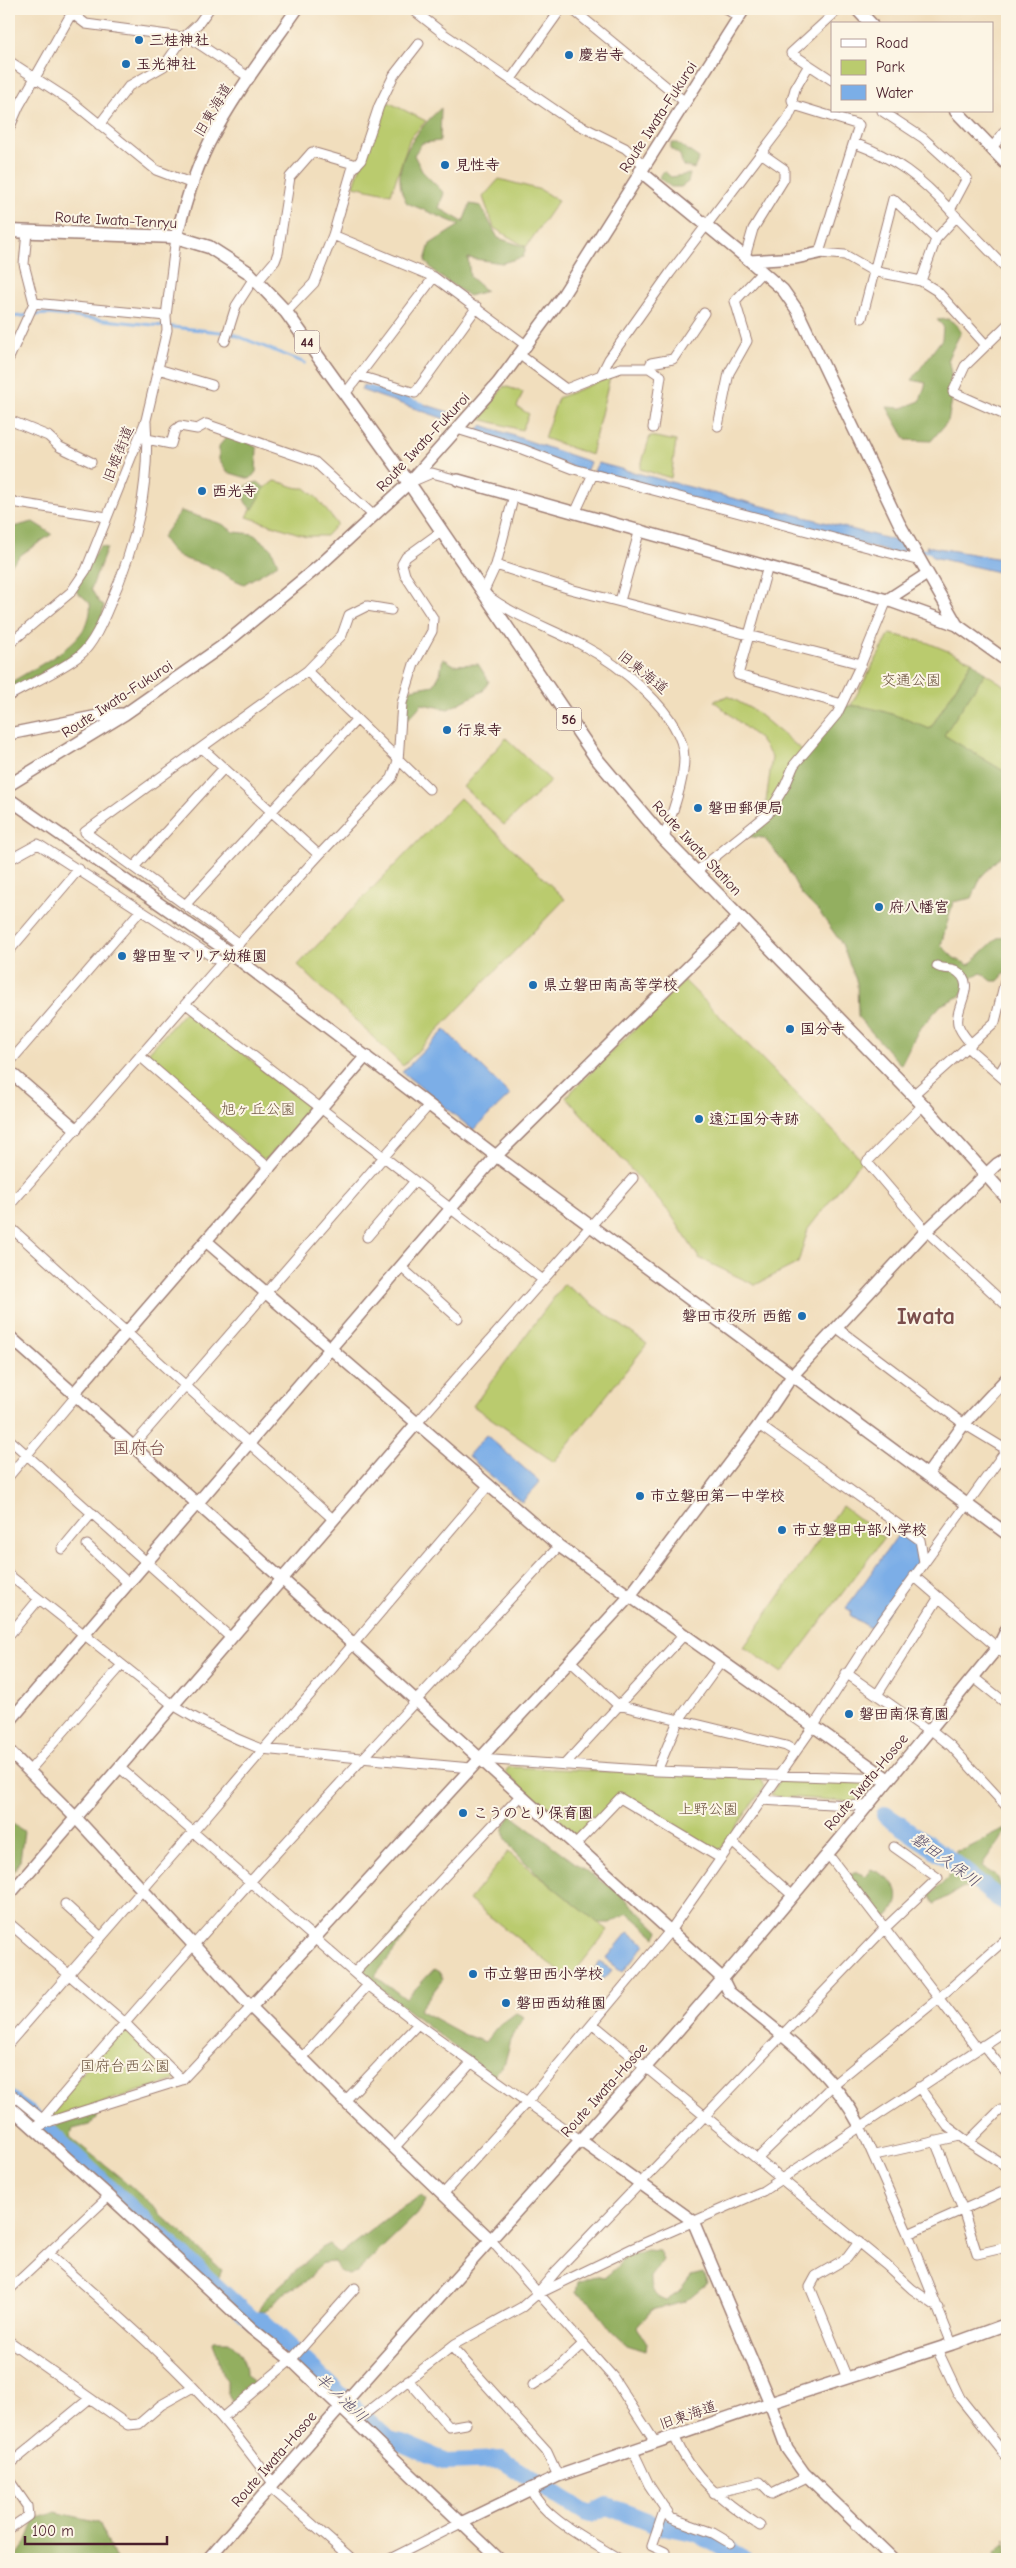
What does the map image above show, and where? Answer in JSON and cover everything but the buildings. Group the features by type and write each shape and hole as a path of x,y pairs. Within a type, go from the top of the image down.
{"main road":[{"path":"857,9 870,22"},
{"path":"957,112 1007,164"},
{"name":"Route Iwata-Tenryu","path":"9,231 176,237 193,241 223,255 256,279 286,312 409,482"},
{"name":"Route Iwata Station","path":"409,482 596,758 664,839 923,1105 1007,1198"}],"street":[{"path":"100,125 129,86 164,66 184,37 199,23 209,9"},
{"name":"旧東海道","path":"176,237 193,184 209,144 250,78 297,9"},
{"path":"412,9 444,34 571,121 624,148 642,168 783,290 797,310 909,541 957,625"},
{"path":"511,79 561,9"},
{"path":"572,9 685,102"},
{"path":"726,9 741,13"},
{"path":"831,79 791,53 840,9"},
{"path":"9,129 71,10 86,24 190,38 250,78"},
{"name":"Route Iwata-Fukuroi","path":"9,785 125,714 221,647 290,590 374,516 409,482 523,351 606,230 642,168 741,13"},
{"path":"286,312 314,284 333,235 352,170 361,160 379,106 394,75 419,43"},
{"path":"9,61 71,101 156,170 193,184"},
{"path":"601,375 615,351 706,225 788,118 794,105 792,100 795,89 809,65"},
{"path":"794,105 859,125 819,253"},
{"path":"884,112 923,138 967,178 953,214 936,239 921,281"},
{"path":"992,148 1007,128"},
{"path":"854,143 875,150 924,182 1007,269"},
{"path":"225,340 236,306 256,279 274,261 278,253 290,177 312,152 357,165"},
{"path":"747,259 753,229 784,179 784,169 761,153"},
{"path":"862,318 893,200 936,239"},
{"path":"9,358 34,304 24,264 27,232"},
{"path":"333,235 434,277 477,307 566,389 621,368 649,368 661,376 653,428"},
{"name":"旧姫街道","path":"9,644 80,582 108,517 146,420 167,330 166,316 176,237"},
{"path":"747,259 796,258 819,253 845,255 873,271 921,281 937,291 986,345"},
{"path":"718,426 729,374 747,341 735,301 762,272"},
{"path":"345,394 434,277"},
{"path":"34,304 166,316"},
{"path":"360,376 415,394 477,307"},
{"path":"649,368 651,363 673,359 704,313"},
{"path":"1007,325 965,366 953,392 1007,416"},
{"path":"158,369 212,385"},
{"path":"9,420 48,436 60,447 91,462"},
{"path":"9,696 80,656 104,618 123,575 136,534 144,498 146,420"},
{"path":"147,439 171,444 175,430 180,426 196,429 206,424 315,462 374,516"},
{"path":"457,429 592,474 919,559"},
{"path":"409,482 432,473 887,600 957,625 1007,659"},
{"path":"576,512 592,474"},
{"path":"483,593 496,565 514,495"},
{"path":"9,500 108,517"},
{"path":"9,1206 230,953 392,778 398,761 402,703 414,664 432,631 433,618 405,575 402,564 406,557 442,530"},
{"path":"620,601 640,530"},
{"path":"496,565 570,589 862,664"},
{"path":"768,566 738,675 842,704"},
{"path":"696,872 768,814 785,786 794,766 837,714 862,664 887,600 927,574"},
{"name":"旧東海道","path":"483,593 513,612 582,645 617,669 661,706 679,736 684,758 681,779 664,839"},
{"path":"239,944 86,832 307,671 342,635 349,614 367,606 391,610"},
{"path":"307,671 398,761 429,788"},
{"path":"9,734 98,716 125,714"},
{"path":"186,904 357,719"},
{"path":"202,748 319,855"},
{"path":"134,867 224,768"},
{"path":"9,799 230,953 496,1156 1007,1534"},
{"path":"9,860 38,844 222,963"},
{"path":"9,951 79,869"},
{"path":"9,1062 140,911"},
{"path":"9,1722 496,1156 739,917"},
{"path":"937,966 955,970 964,979 966,994 960,1007 958,1024 969,1046 1007,1082"},
{"path":"913,1095 995,1022 1007,973"},
{"path":"186,1004 543,1280"},
{"path":"9,1476 126,1332 270,1169 366,1056"},
{"path":"141,1057 270,1169"},
{"path":"999,1074 1007,1061"},
{"path":"9,1071 76,1129"},
{"path":"132,1447 430,1105"},
{"path":"923,1105 867,1162 926,1231 1007,1306"},
{"path":"9,2106 39,2124 182,2080 315,1939 629,1597 759,1425 792,1376 926,1231 986,1174 1007,1158"},
{"path":"9,1894 283,1580 417,1423 633,1178"},
{"path":"367,1237 415,1181"},
{"path":"9,1226 334,1520"},
{"path":"206,1241 559,1546 683,1636 888,1779"},
{"path":"401,1268 458,1318"},
{"path":"444,2193 527,2102 670,1931 812,1727 846,1673 924,1562 1007,1450 964,1424 837,1328"},
{"path":"9,1336 353,1644 415,1701 475,1764 520,1796 575,1845 722,1978 729,1992 782,2035 834,2084 860,2126 875,2155 939,2308 952,2344"},
{"path":"927,1475 964,1424 1007,1378"},
{"path":"759,1425 920,1540 924,1562"},
{"path":"9,1438 231,1638"},
{"path":"9,2043 193,1832 261,1749 488,1486"},
{"path":"62,1548 92,1513"},
{"path":"87,1545 128,1583"},
{"path":"39,2124 124,2022 248,1882 559,1546"},
{"path":"9,1575 121,1666 173,1705 199,1721 261,1749 362,1759 475,1764 564,1765 657,1772 888,1779"},
{"path":"914,1576 1007,1656"},
{"path":"877,1695 938,1597"},
{"path":"9,1635 39,1599"},
{"name":"Route Iwata-Hosoe","path":"208,2559 340,2407 645,2068 973,1678 998,1647 1007,1629"},
{"path":"564,1765 683,1636"},
{"path":"570,1661 618,1705 786,1746 795,1751"},
{"path":"657,1772 678,1721 720,1662"},
{"path":"30,1770 121,1666"},
{"path":"846,1673 951,1746 1006,1802"},
{"path":"973,1678 1007,1704"},
{"path":"9,1751 76,1818 251,2007 345,2101 444,2193 490,2239 582,2345 613,2377 655,2442"},
{"path":"119,1767 248,1882 368,1985 418,2024 693,2221 770,2402 786,2449 807,2477 893,2559"},
{"path":"355,1972 520,1796"},
{"path":"575,1845 620,1798 720,1858"},
{"path":"761,1800 866,1806"},
{"path":"732,1842 792,1895"},
{"path":"356,2421 452,2347 522,2307 537,2294 557,2270 885,1928 938,1878 894,1847"},
{"path":"827,1853 939,1998 1007,2074"},
{"path":"65,1904 101,1937"},
{"path":"9,1923 124,2022 182,2080"},
{"path":"756,2159 834,2084 939,1998 1007,1938"},
{"path":"302,2058 368,1985"},
{"path":"345,2101 418,2024"},
{"path":"593,2024 859,2242 912,2289 939,2308"},
{"path":"537,2294 693,2221 763,2191 980,2046 1007,2030"},
{"path":"395,2147 472,2062"},
{"path":"919,2087 948,2127 1007,2167"},
{"path":"9,2092 109,2196 252,2329 291,2360 499,2559"},
{"path":"968,2142 1000,2110"},
{"path":"875,2155 960,2136"},
{"path":"936,2141 963,2210 977,2254 1007,2247"},
{"path":"908,2234 1007,2190"},
{"path":"9,2290 109,2196"},
{"path":"847,2378 810,2287 816,2276 847,2258 859,2242"},
{"path":"49,2254 193,2387 222,2418 272,2485 352,2559"},
{"path":"222,2418 291,2360 356,2288"},
{"name":"旧東海道","path":"390,2559 530,2488 558,2476 770,2402 937,2350 1007,2324"},
{"path":"9,2341 128,2425 139,2424 161,2405 193,2387"},
{"path":"534,2386 552,2373 582,2345"},
{"path":"452,2347 547,2452 558,2476"},
{"path":"937,2350 960,2398 1007,2457"},
{"path":"408,2380 449,2427 466,2424"},
{"path":"9,2465 89,2399"},
{"path":"674,2436 695,2474 714,2493 760,2526"},
{"path":"633,2451 649,2485 676,2521 713,2533 730,2543"},
{"path":"714,2493 760,2482 772,2494 807,2477"},
{"path":"9,2480 27,2506 28,2516 9,2529"},
{"path":"530,2488 534,2497 551,2514 619,2559"},
{"path":"665,2508 652,2546 665,2552"}],"green space":[{"path":"382,99 426,121 410,138 391,194 354,186"},
{"path":"441,108 440,141 422,143 414,155 422,171 444,193 439,208 463,222 470,204 481,206 498,238 526,247 523,257 502,263 468,258 470,277 486,291 469,296 438,275 425,261 430,244 460,225 407,203 401,190 402,164 407,151 422,127"},
{"path":"671,143 677,143 699,158 694,169 683,166 680,155 671,149"},
{"path":"664,171 671,177 690,174 688,182 681,187 671,187 659,178"},
{"path":"499,179 541,190 558,201 526,247 494,228 483,197"},
{"path":"948,319 957,325 961,332 948,358 954,389 948,421 931,441 906,440 887,407 902,408 920,401 926,383 912,380 942,339 943,326 937,320"},
{"path":"610,377 591,455 544,438 558,398"},
{"path":"504,386 523,392 517,407 529,414 522,430 480,419"},
{"path":"231,432 257,448 256,472 250,479 227,472 219,460 219,446"},
{"path":"650,436 676,441 671,478 640,469"},
{"path":"274,481 305,488 317,498 337,524 326,536 306,536 247,517 260,492"},
{"path":"258,482 265,488 253,509 245,502 244,492 247,485"},
{"path":"181,511 222,524 234,532 253,534 271,548 278,564 244,584 213,568 178,556 162,537"},
{"path":"33,522 52,534 22,554 9,567 9,528"},
{"path":"100,546 107,548 91,589 99,602 104,605 101,625 82,652 9,691 9,684 62,651 83,630 89,617 90,603 74,589"},
{"name":"交通公園","path":"890,634 926,642 972,661 930,729 851,705"},
{"path":"443,658 454,665 478,664 489,681 483,691 448,709 422,704 407,720 403,708 411,689 434,685 440,674"},
{"path":"972,661 985,673 944,735 1007,773 1007,849 981,877 972,898 953,902 941,945 954,958 969,965 997,938 1007,937 1007,971 998,981 992,981 982,973 973,976 960,996 941,1005 918,1031 901,1065 858,1017 857,983 842,944 820,913 801,894 784,862 764,838 742,836 766,813 799,756 841,706 875,709 930,729"},
{"path":"985,673 1007,687 1007,773 943,735"},
{"path":"728,696 755,711 803,751 771,807 766,802 772,757 759,739 714,701"},
{"path":"506,738 551,781 504,825 463,787"},
{"path":"460,798 565,899 403,1066 298,965"},
{"path":"684,980 862,1160 808,1229 798,1263 755,1285 699,1258 670,1213 566,1097"},
{"name":"旭ヶ丘公園","path":"185,1012 191,1013 311,1107 311,1111 267,1158 263,1159 149,1058 148,1053"},
{"path":"564,1284 647,1344 554,1462 473,1406"},
{"path":"842,1506 884,1538 782,1673 744,1647"},
{"name":"上野公園","path":"509,1767 760,1778 764,1787 721,1849 714,1851 624,1798 582,1836 574,1838 505,1772"},
{"name":"上野公園","path":"780,1779 867,1782 869,1788 859,1802 770,1796"},
{"path":"511,1815 594,1877 615,1889 659,1931 656,1937 628,1913 611,1923 598,1923 545,1880 517,1854 508,1842 504,1830"},
{"path":"9,1822 24,1831 20,1860 9,1881"},
{"path":"1005,1829 1001,1840 982,1866 998,1878 1003,1893 1007,1896 1007,1904 991,1899 978,1883 962,1888 935,1904 930,1895 946,1881 952,1871 955,1865 956,1851 966,1849"},
{"path":"508,1852 608,1930 569,1979 469,1900"},
{"path":"871,1869 888,1879 894,1885 897,1892 896,1906 883,1921 848,1876 856,1872 866,1876"},
{"path":"408,1916 410,1930 375,1976 406,1999 434,1969 439,1972 443,1979 419,2010 463,2034 485,2042 497,2027 516,2013 524,2017 512,2036 505,2062 493,2077 359,1972"},
{"name":"国府台西公園","path":"120,2029 127,2030 176,2076 175,2080 52,2118 48,2114"},
{"path":"83,2110 97,2113 97,2119 89,2125 73,2129 70,2137 126,2182 222,2270 215,2286 209,2289 52,2144 50,2134 56,2125 68,2116"},
{"path":"421,2196 426,2200 416,2215 356,2273 348,2275 340,2271 334,2262 323,2263 308,2280 281,2295 266,2311 258,2312 264,2300 321,2248 329,2244 340,2254 393,2213"},
{"path":"646,2250 659,2251 663,2260 651,2276 654,2292 658,2297 666,2301 679,2292 691,2276 703,2273 707,2283 684,2302 652,2310 637,2327 647,2343 646,2351 627,2345 612,2331 591,2303 576,2292 578,2282 594,2276 604,2278 625,2257"},
{"path":"214,2341 229,2341 232,2344 239,2352 246,2374 257,2387 234,2404 227,2392 227,2380 222,2374"},
{"path":"55,2512 99,2522 115,2559 15,2559 26,2543 35,2520"},
{"path":"1007,2537 1007,2559 995,2559 995,2552 1006,2542"}],"water":[{"path":"363,385 452,413 448,420 361,390"},
{"path":"482,425 590,462 586,472 475,432"},
{"path":"598,463 904,543 908,553 904,556 594,471"},
{"path":"926,546 1007,560 1007,574 933,557"},
{"path":"445,1030 510,1095 473,1130 402,1072"},
{"path":"486,1435 540,1482 522,1502 468,1456"},
{"path":"903,1528 917,1538 923,1557 875,1631 850,1615 851,1611 846,1608"},
{"path":"628,1932 645,1944 623,1972 606,1959"},
{"path":"599,1962 612,1970 604,1979 593,1971"}],"waterway":[{"path":"9,317 47,314 230,333 305,363"},
{"path":"369,387 423,404"},
{"path":"916,549 932,552"},
{"name":"磐田久保川","path":"885,1815 945,1856 1007,1903"},
{"name":"半ノ池川","path":"9,2099 26,2111 252,2320 262,2321 388,2440 402,2443 446,2462 502,2460 584,2512 591,2514 607,2506 654,2524 697,2533 743,2559"}],"place":[{"name":"三桂神社","path":"139,40"},
{"name":"慶岩寺","path":"569,55"},
{"name":"玉光神社","path":"126,64"},
{"name":"見性寺","path":"445,165"},
{"name":"西光寺","path":"202,491"},
{"name":"行泉寺","path":"447,730"},
{"name":"磐田郵便局","path":"698,808"},
{"name":"府八幡宮","path":"879,907"},
{"name":"磐田聖マリア幼稚園","path":"122,956"},
{"name":"県立磐田南高等学校","path":"533,985"},
{"name":"国分寺","path":"790,1029"},
{"name":"遠江国分寺跡","path":"699,1119"},
{"name":"磐田市役所 西館","path":"802,1316"},
{"name":"市立磐田第一中学校","path":"640,1496"},
{"name":"市立磐田中部小学校","path":"782,1530"},
{"name":"磐田南保育園","path":"849,1714"},
{"name":"こうのとり保育園","path":"463,1813"},
{"name":"市立磐田西小学校","path":"473,1974"},
{"name":"磐田西幼稚園","path":"506,2003"}],"district":[{"name":"Iwata","path":"926,1315"},
{"name":"国府台","path":"139,1448"}]}
